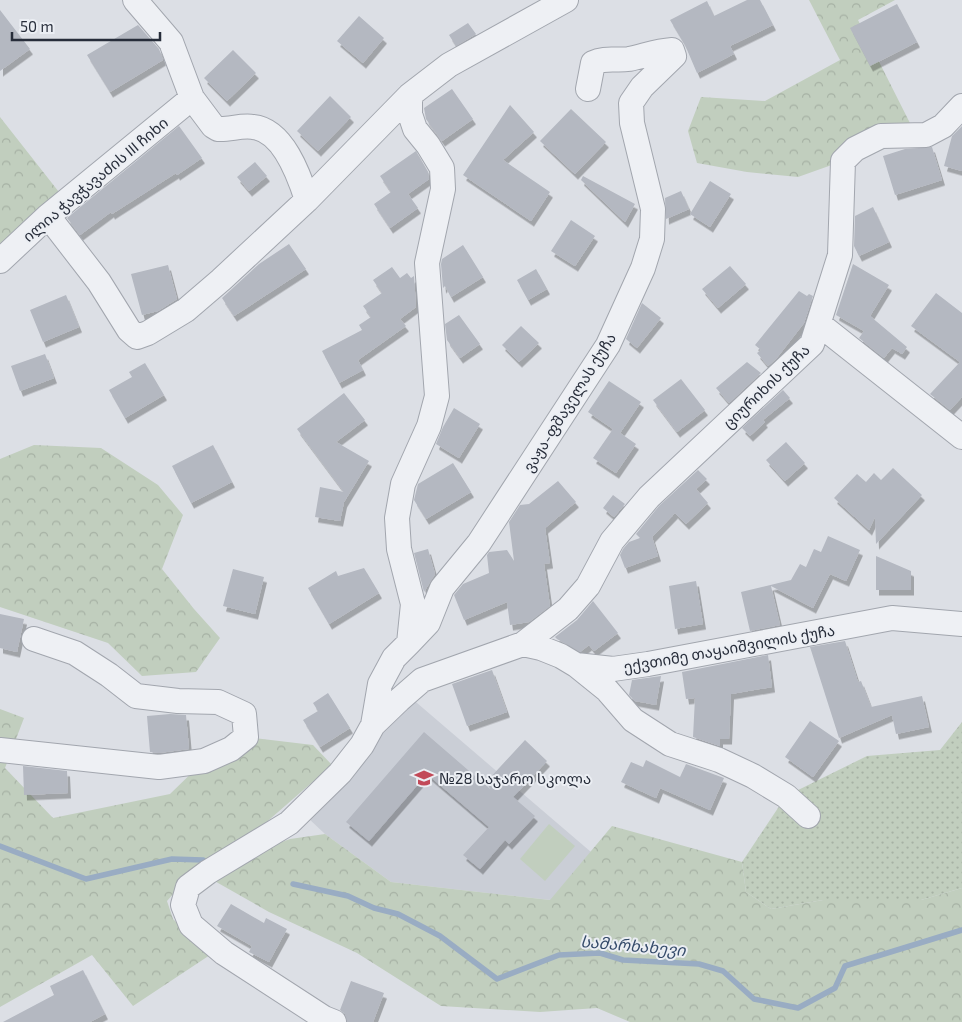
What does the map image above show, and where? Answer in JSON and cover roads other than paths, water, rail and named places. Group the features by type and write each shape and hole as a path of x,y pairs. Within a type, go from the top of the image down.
{"street":[{"path":"135,0 171,42 192,98 213,126 218,130 251,126 262,128 272,134 290,158 300,178 307,200"},
{"path":"48,216 99,282 129,330 137,337 148,333 186,310 307,200 410,96 449,65 566,0"},
{"name":"ვაჟა-ფშაველას ქუჩა","path":"409,643 428,623 442,588 478,543 608,345 643,268 652,239 653,209 632,122 631,103 642,87 674,56 672,50 656,51 628,59 601,59 593,62 588,90"},
{"path":"374,725 380,684 394,658 409,643 413,604 400,549 397,518 403,484 429,426 437,396 427,264 443,189 442,168 428,145 415,129 410,114 410,96"},
{"name":"ილია ჭავჭავაძის III ჩიხი","path":"0,261 48,216 192,98"},
{"name":"ციურიხის ქუჩა","path":"523,644 573,603 588,586 612,541 649,496 812,344 840,255 843,162 855,149 881,136 926,135 944,126 962,106"},
{"path":"819,324 962,437"},
{"name":"ექვთიმე თაყაიშვილის ქუჩა","path":"523,644 541,648 561,656 576,665 613,668 648,664 892,618 962,624"},
{"path":"0,750 159,767 204,761 231,749 246,738 244,714 218,702 178,701 136,696 109,675 75,653 34,639"},
{"path":"328,1021 224,953 191,925 183,905 188,887 208,872 289,823 340,773 362,745 374,725 422,680 523,644"},
{"path":"576,665 607,690 633,720 670,744 719,760 752,776 786,796 808,816"}],"waterway":[{"name":"სამარხახევი","path":"0,846 86,879 172,859 203,860"},
{"name":"სამარხახევი","path":"293,884 348,896 374,908 398,914 440,936 497,979 559,955 600,953 623,960 699,964 723,971 754,999 798,1008 835,988 845,966 962,930"}],"place":[{"name":"№28 საჯარო სკოლა","path":"424,778"}]}
